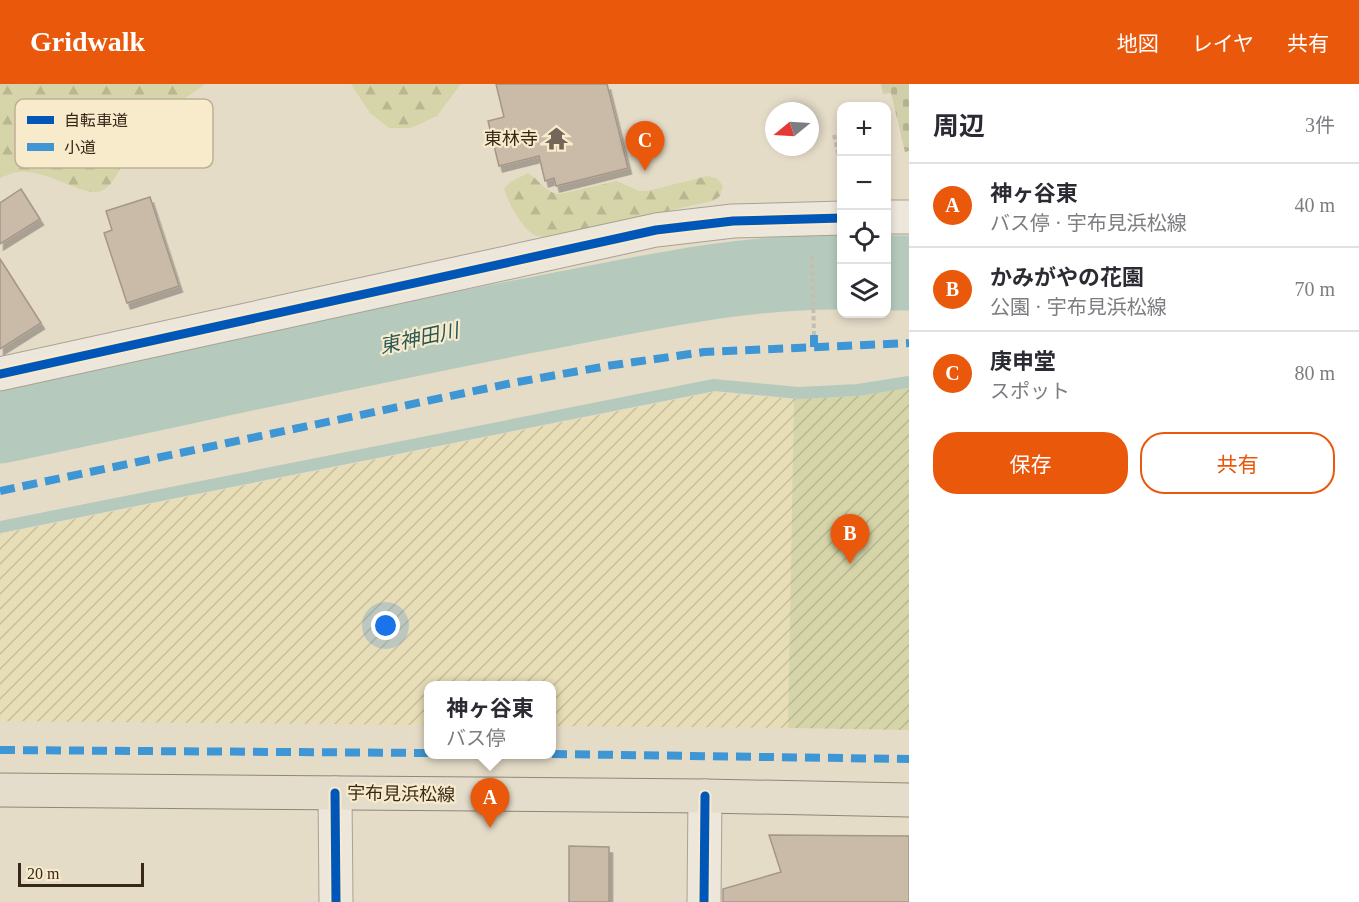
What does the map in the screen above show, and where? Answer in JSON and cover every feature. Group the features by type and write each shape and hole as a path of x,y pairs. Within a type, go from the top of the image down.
{"main road":[{"name":"宇布見浜松線","path":"0,790 909,800"}],"street":[{"path":"891,217 909,217"},
{"path":"0,374 656,230 733,221 837,218"},
{"path":"335,793 336,902"},
{"path":"704,902 705,796"}],"path":[{"path":"834,135 839,156"},
{"path":"812,245 814,334"}],"shaded area":[{"path":"714,392 794,399 788,728 556,726 556,681 424,681 424,725 0,721 0,534"}],"green space":[{"path":"0,84 205,84 184,99 15,99 15,168 121,168 110,185 97,192 89,192 33,173 18,172 0,178"},
{"path":"351,84 461,84 437,116 411,128 389,128 370,113"},
{"path":"881,84 909,84 909,151 905,152 891,93 883,94"},
{"path":"528,173 547,189 560,194 617,181 639,191 647,191 707,176 717,178 723,186 720,196 713,201 542,237 526,229 521,223 504,189 510,182"},
{"path":"909,388 909,730 788,728 794,399 859,396"}],"building":[{"name":"東林寺","path":"496,84 607,84 628,168 556,186 554,178 545,181 539,156 499,166 488,121 504,117"},
{"path":"21,189 40,219 0,244 0,203"},
{"path":"150,197 179,286 127,303 104,233 112,230 106,211"},
{"path":"0,259 41,323 0,349"},
{"path":"769,835 909,836 909,902 723,902 723,889 781,872"},
{"path":"569,846 609,847 609,902 569,902"}],"waterway":[{"name":"東神田川","path":"0,426 402,341 650,292 765,275 837,272"},
{"name":"東神田川","path":"891,273 909,273"},
{"path":"0,527 714,385 798,393 858,390 909,382"}],"marked path":[{"path":"814,335 814,347"},
{"path":"0,491 512,383 607,366 704,352 909,343"},
{"path":"0,750 424,753"},
{"path":"556,754 909,759"}],"cycle path":[{"path":"0,374 656,230 733,221 837,218"},
{"path":"335,793 336,902"},
{"path":"704,902 705,796"}],"place":[{"name":"東林寺","path":"556,139"},
{"name":"庚申堂","path":"645,171"},
{"name":"かみがやの花園","path":"850,564"},
{"name":"神ヶ谷東","path":"490,828"}]}
